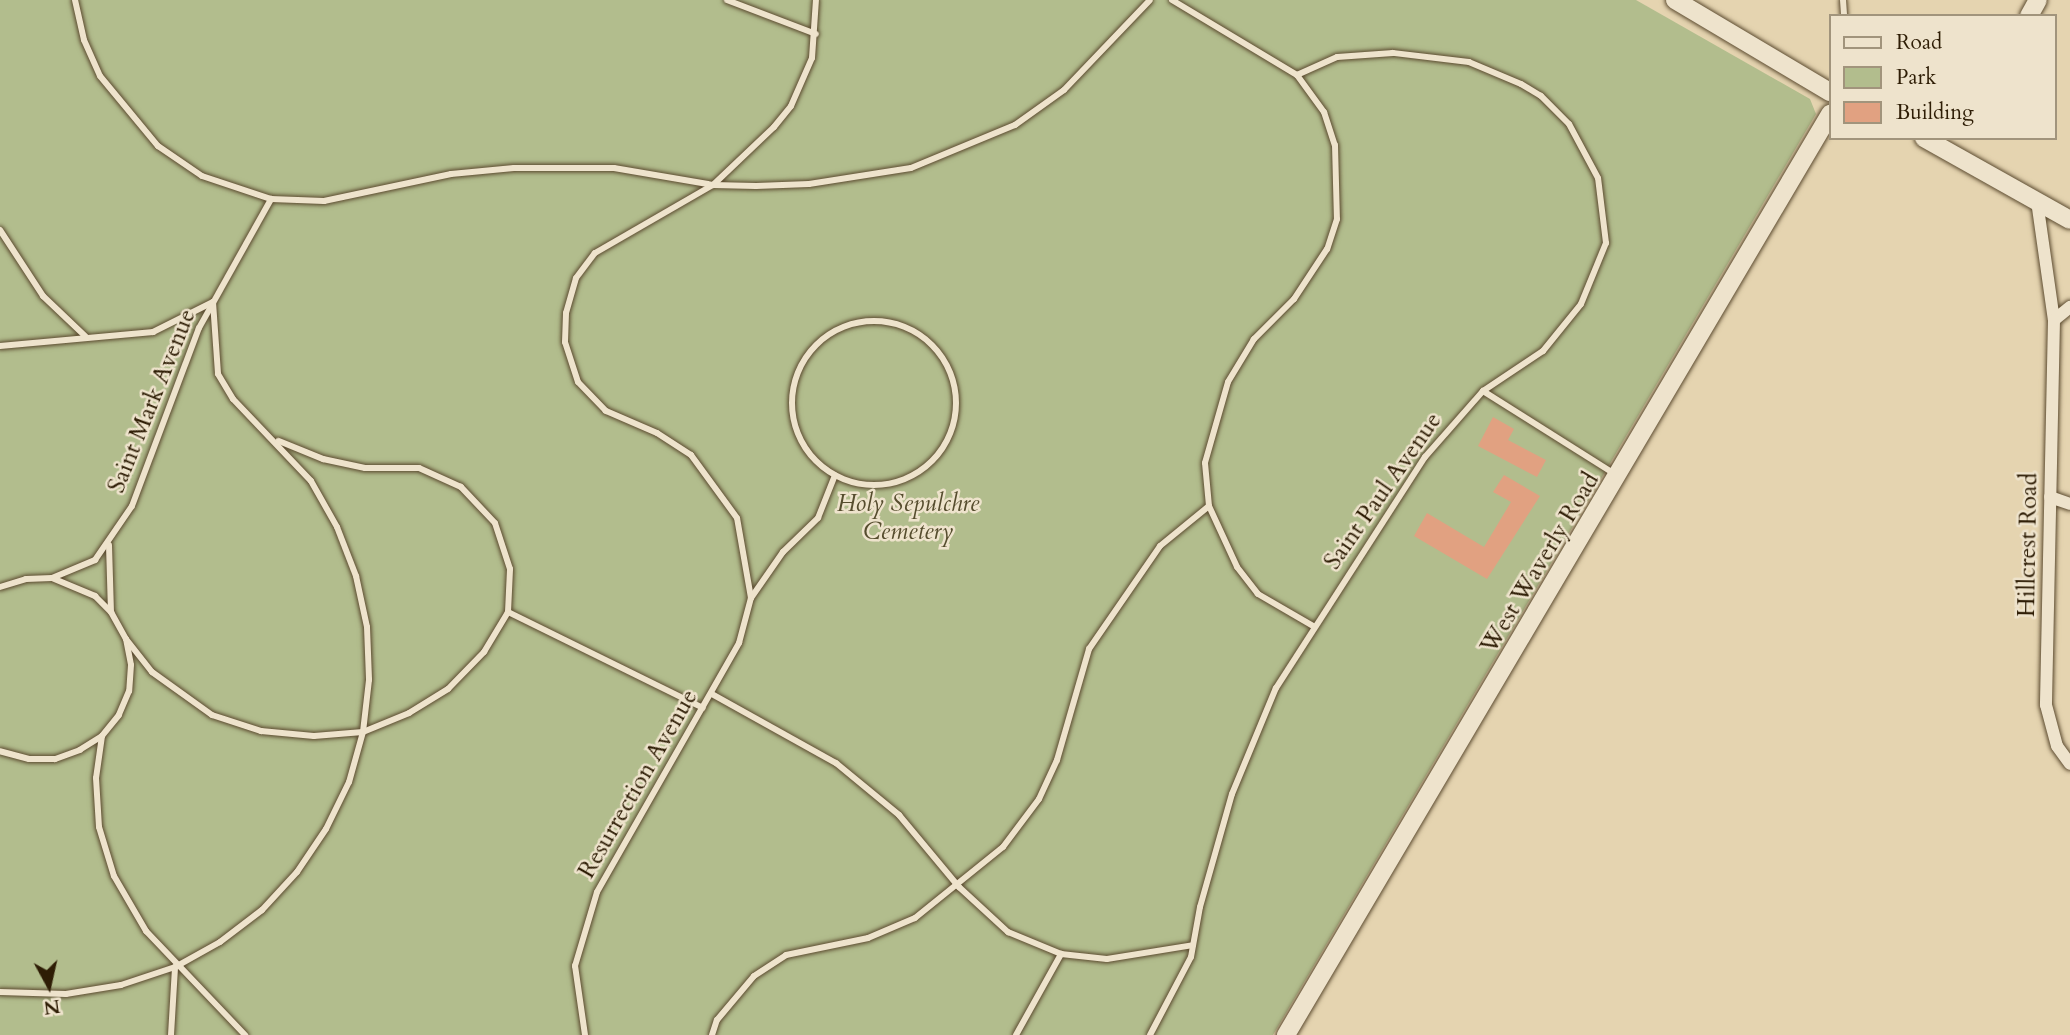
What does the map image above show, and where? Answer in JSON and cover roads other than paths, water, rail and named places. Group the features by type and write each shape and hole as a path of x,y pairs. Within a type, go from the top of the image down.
{"street":[{"path":"1675,0 1828,91"},
{"name":"West Waverly Road","path":"1286,1035 1620,476 1828,117"},
{"path":"1933,140 1955,145 2037,201 2070,220"},
{"name":"Hillcrest Road","path":"2037,201 2054,320 2046,705 2057,746 2070,764"},
{"path":"2054,320 2070,307"},
{"path":"2050,496 2070,504"}],"lane":[{"path":"75,0 84,40 100,76 128,115 158,146 202,176 271,199 324,201 451,174 514,168 614,168 713,185 838,180 911,168 947,156 1015,125 1064,90 1150,0"},
{"path":"727,0 816,34"},
{"path":"751,598 737,518 691,456 657,433 606,411 579,382 565,342 570,295 595,253 713,185 748,156 791,106 816,34 816,0"},
{"path":"1172,0 1297,75 1324,111 1332,131 1338,165 1337,219 1319,267 1254,339 1228,382 1205,463 1209,506 1226,548 1258,594 1313,626"},
{"name":"Saint Paul Avenue","path":"1150,1035 1191,957 1233,794 1276,688 1313,626 1425,457 1483,391 1544,351 1581,304 1602,259 1606,243 1598,178 1569,124 1541,96 1521,84 1441,56 1393,53 1337,57 1297,75"},
{"name":"Saint Mark Avenue","path":"0,586 26,579 52,578 95,560 109,543 132,506 156,450 171,394 213,302 271,199"},
{"path":"0,230 43,296 86,337"},
{"path":"0,346 153,332 213,302 218,374 233,399 277,441 317,492 337,527 356,576 367,628 369,680 363,732 349,782 327,830 297,872 241,926 175,967 121,985 66,994 0,992"},
{"path":"886,321 914,330 934,346 949,368 956,392 956,418 947,442 931,463 910,477 885,485 859,484 835,475 812,457 797,433 793,414 796,377 809,352 831,332 858,322 886,321"},
{"path":"1483,391 1620,476"},
{"path":"126,639 152,671 212,715 261,731 314,737 363,732 448,689 484,652 508,612 510,569 495,523 461,487 419,468 365,468 323,459 277,441"},
{"path":"751,598 783,552 818,518 835,475"},
{"path":"712,1035 718,1020 754,976 786,955 868,938 915,918 959,887 1003,847 1039,799 1057,760 1089,649 1118,602 1160,546 1209,506"},
{"name":"Saint Mark Avenue","path":"109,543 111,612"},
{"name":"Saint Mark Avenue","path":"0,751 29,759 55,759 80,750 102,736 119,715 128,691 131,665 126,639 111,612 94,596 52,578"},
{"name":"Resurrection Avenue","path":"585,1035 575,966 597,892 739,643 751,598"},
{"path":"508,612 703,708"},
{"path":"712,694 835,764 899,815 959,887 1008,932 1061,954 1107,959 1193,945"},
{"path":"102,736 96,778 99,814 114,876 146,931 175,967 245,1035"},
{"path":"1016,1035 1061,954"},
{"path":"171,1035 175,967"}],"park label":[{"name":"Holy Sepulchre Cemetery","path":"908,518"}]}
